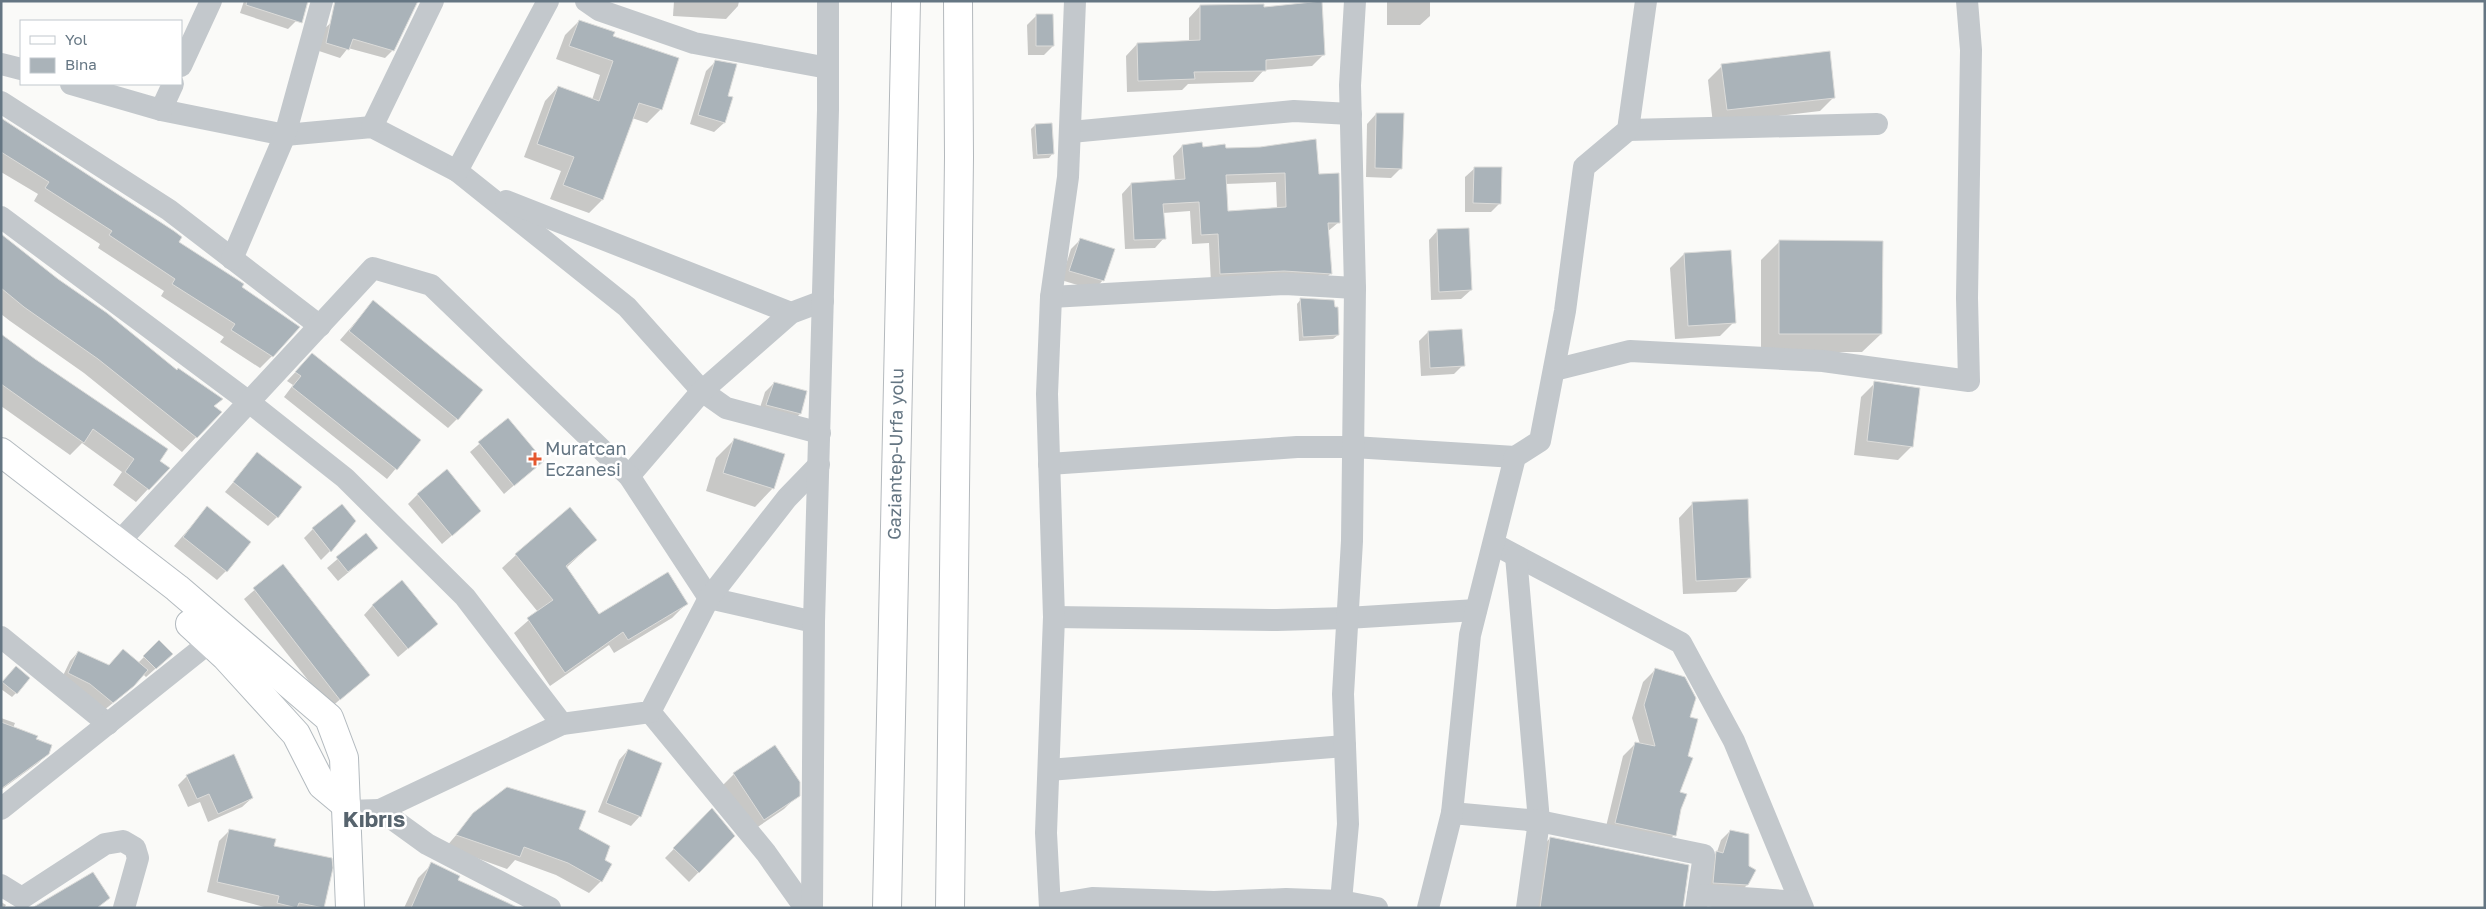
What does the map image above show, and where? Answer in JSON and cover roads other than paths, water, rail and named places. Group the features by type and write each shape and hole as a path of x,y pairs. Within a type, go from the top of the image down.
{"main road":[{"name":"Gaziantep-Urfa yolu","path":"887,908 906,1"},
{"path":"950,908 959,177 958,1"},
{"path":"1,452 177,588 329,718 344,758 348,792 346,808 350,908"},
{"path":"1,474 126,569 210,642 296,734 322,785 346,808"}],"street":[{"path":"182,64 211,1"},
{"path":"232,259 285,134 322,1"},
{"path":"372,127 433,1"},
{"path":"458,170 548,1"},
{"path":"586,1 599,10 694,43 828,68"},
{"path":"812,908 814,622 823,301 828,1"},
{"path":"1075,1 1068,177 1050,297 1047,394 1054,617 1046,833 1050,906 1092,898 1214,902 1286,899 1317,904 1341,901 1377,908"},
{"path":"1341,901 1348,824 1343,694 1352,541 1355,288 1350,85 1355,1"},
{"path":"1628,130 1646,1"},
{"path":"1554,370 1630,351 1823,361 1969,381 1967,298 1971,50 1967,1"},
{"path":"1,64 20,69"},
{"path":"74,85 161,110 285,134 372,127 458,170 627,307 702,390 726,408 820,433"},
{"path":"161,110 173,85"},
{"path":"1,102 170,210 320,326"},
{"path":"1071,132 1294,111 1351,114"},
{"path":"1049,464 1297,447 1353,447 1515,456 1540,441 1565,311 1584,167 1628,130 1878,124"},
{"path":"485,193 791,313"},
{"path":"1,217 249,402 345,478 465,597 562,724"},
{"path":"119,542 373,268 431,285 629,476 709,598 814,622"},
{"path":"1050,297 1285,284 1355,288"},
{"path":"629,476 702,390 791,313 823,301"},
{"path":"1428,908 1452,813 1470,635 1515,456"},
{"path":"650,712 709,598 788,498 819,465"},
{"path":"1452,813 1539,821 1704,855 1697,901 1801,905 1734,741 1680,643 1494,544"},
{"path":"1516,556 1539,821 1527,908"},
{"path":"1054,617 1277,620 1348,618 1476,610"},
{"path":"1,637 108,724"},
{"path":"1,809 210,642"},
{"path":"346,808 380,810 562,724 650,712"},
{"path":"650,712 766,853 805,908"},
{"path":"1049,770 1345,746"},
{"path":"380,810 427,844 550,908"},
{"path":"1,885 22,898 104,844 123,841 135,848 138,858 124,908"}],"place":[{"name":"Muratcan Eczanesi","path":"535,459"}],"district":[{"name":"Kıbrıs","path":"374,819"}]}
